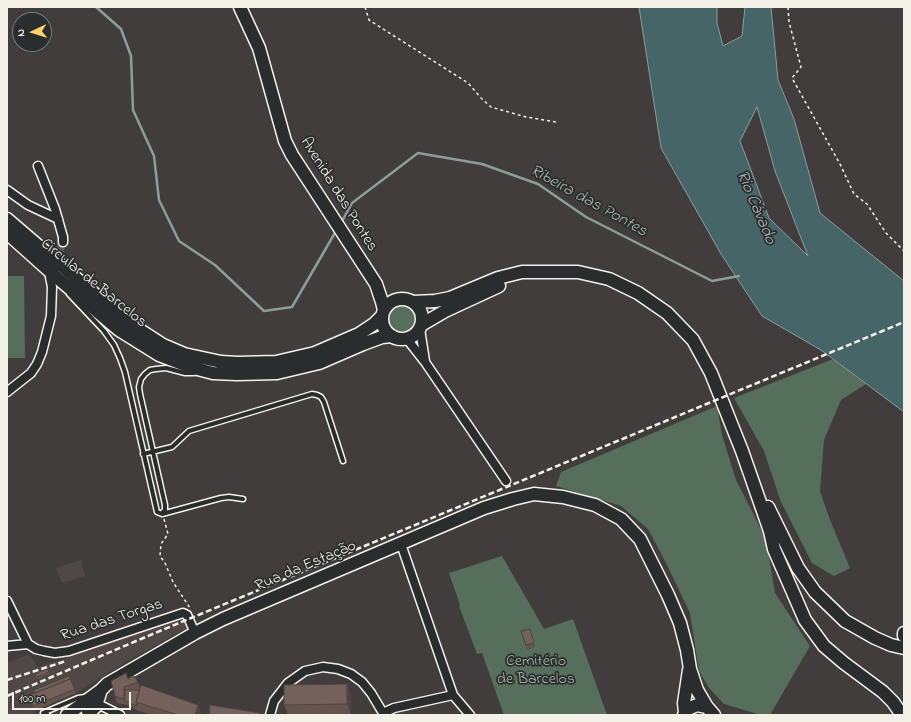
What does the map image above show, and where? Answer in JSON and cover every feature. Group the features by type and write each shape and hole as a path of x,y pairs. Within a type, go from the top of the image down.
{"main road":[{"name":"Avenida das Pontes","path":"240,7 259,48 285,141 292,155 376,284 382,302 383,313"},
{"name":"Circular de Barcelos","path":"7,219 126,321 163,345 184,354 238,364 276,362 315,353 359,334 374,324 383,313"},
{"name":"Circular de Barcelos","path":"7,233 53,277 119,330 159,355 190,367 213,373 277,373 319,363 363,344 382,337 392,336"},
{"path":"546,272 501,285 445,311 421,327 407,339 392,336 384,328 383,313 391,301 436,301 450,298 498,278 522,272 546,272 578,272 608,279 638,293 667,313 692,340 711,373 742,451 770,531 774,549 804,620 815,635 834,655 883,692 893,702 902,715"},
{"name":"Avenida das Pontes","path":"376,284 408,300"},
{"path":"408,300 421,311 421,327"},
{"path":"742,451 798,568 814,592 845,621 875,638 891,645 904,648"},
{"name":"Rua da Estação","path":"67,715 86,712 96,701 101,690 107,684 195,633 223,619 484,508 513,498 534,494 563,497 595,505 621,519 630,527 640,539 647,551 680,623 690,669"},
{"path":"770,531 793,574 823,610 843,628 879,648 904,656"},
{"path":"690,669 701,698 712,712"},
{"path":"684,714 684,703 690,669"},
{"path":"684,714 692,706 697,705 712,712"}],"street":[{"path":"38,166 58,219 63,242"},
{"path":"7,190 28,205 58,219"},
{"path":"7,392 31,373 42,352 51,316 53,277"},
{"path":"421,327 425,362"},
{"path":"407,339 425,362 506,481"},
{"path":"401,544 453,695 470,715"},
{"path":"7,601 28,644 7,646"},
{"name":"Rua das Torgas","path":"28,644 44,652 55,653 69,651 184,613 195,633"},
{"path":"270,715 274,701 288,683 305,671 323,667 338,669 351,674 362,682 383,713 394,708 453,695"},
{"path":"96,701 117,715"}],"lane":[{"path":"53,277 104,331 114,345 125,372 155,507 158,512 162,514 221,498 229,497 243,500"},
{"path":"162,514 165,510 165,505 140,394 139,386 141,379 150,370 166,368 185,373 213,373"},
{"path":"143,454 172,447 185,433 189,431 312,394 321,397 324,402 342,461"},
{"path":"44,714 78,698 96,701"}],"path":[{"path":"365,7 369,20 468,83 481,98 491,106 526,117 556,122"},
{"path":"788,7 789,22 801,67 792,78 840,164 854,194 868,204 886,233 904,251"},
{"path":"162,514 168,534 161,544 160,556 165,563 173,582 191,609 187,616"}],"shaded area":[{"path":"81,560 85,576 62,583 56,568"},
{"path":"183,619 187,628 131,659 76,693 34,711 36,715 7,715 7,663 29,654 38,667"}],"green space":[{"path":"7,276 24,276 25,358 7,358"},
{"path":"402,304 412,308 416,318 412,328 402,332 392,328 388,318 392,308"},
{"path":"833,359 866,384 841,400 824,440 820,491 830,520 850,568 834,576 812,563 781,502 764,451 734,398"},
{"path":"717,406 722,435 736,480 766,539 775,593 810,646 770,715 761,715 724,704 709,688 699,671 690,613 648,529 621,506 556,486 561,472"},
{"name":"Cemitério de Barcelos","path":"502,556 544,629 573,619 607,715 504,715 482,653 477,654 459,606 460,605 449,573"}],"water":[{"name":"Rio Cávado","path":"639,7 717,7 717,23 723,46 742,36 745,7 771,7 778,80 794,119 820,213 904,281 904,412 821,350 762,316 721,254 661,148","holes":["757,107 775,171 808,256 769,218 740,141"]}],"building":[{"path":"530,629 534,643 526,645 521,631"},
{"path":"48,669 49,672 37,677 35,674"},
{"path":"126,673 128,679 134,676 138,682 124,687 124,699 115,696 111,681"},
{"path":"69,676 70,679 35,693 34,690"},
{"path":"70,679 75,689 33,706 28,696"},
{"path":"347,684 347,704 284,705 284,685"},
{"path":"141,685 198,705 195,715 178,715 136,702"},
{"path":"125,690 140,690 136,702 137,706 125,701"},
{"path":"210,705 260,713 260,715 209,715"}],"waterway":[{"name":"Ribeira das Pontes","path":"96,7 121,29 131,56 133,110 154,156 159,200 179,241 215,265 264,311 292,307 336,231"},
{"name":"Ribeira das Pontes","path":"341,223 352,203 418,153 482,164 538,184 586,217 712,281 739,276"}],"tunnel":[{"path":"54,265 63,242"}],"railway":[{"path":"7,696 904,322"},
{"path":"7,680 66,661"}]}
